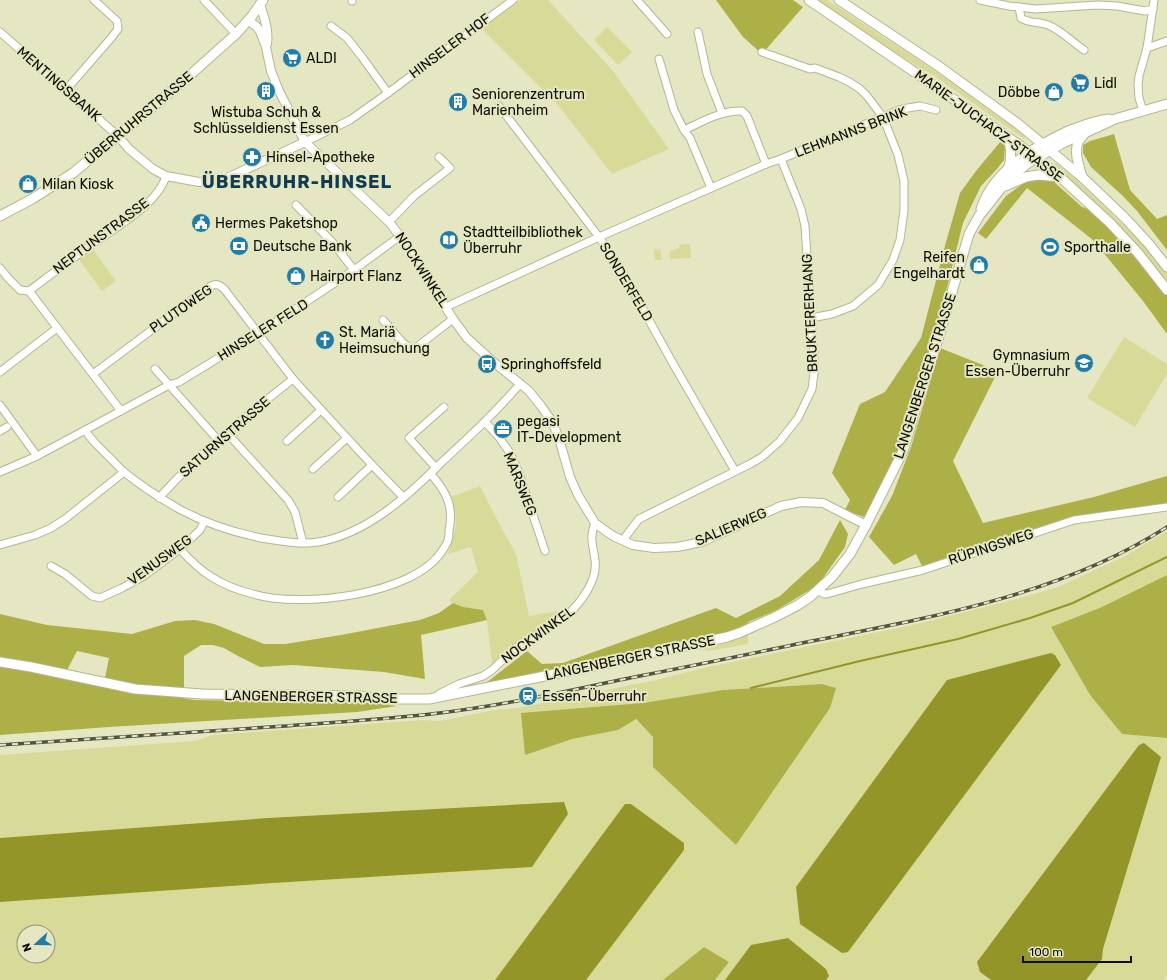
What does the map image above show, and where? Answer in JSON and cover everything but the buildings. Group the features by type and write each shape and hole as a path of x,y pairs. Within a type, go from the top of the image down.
{"main road":[{"name":"MARIE-JUCHACZ-STRASSE","path":"809,0 1008,137 1060,177 1110,223 1133,248 1167,290"},
{"name":"MARIE-JUCHACZ-STRASSE","path":"839,0 937,65 1017,123 1082,177 1125,218 1149,244 1167,267"},
{"name":"ÜBERRUHRSTRASSE","path":"0,216 32,200 68,178 179,85 236,34 261,2"},
{"name":"LANGENBERGER STRASSE","path":"1046,147 1085,133 1115,119 1167,104"},
{"name":"LANGENBERGER STRASSE","path":"979,216 983,203 993,185 1008,170 1087,123 1115,119"},
{"path":"1082,177 1077,151 1078,142 1085,133"},
{"path":"1008,137 1011,157 1008,170"},
{"name":"LANGENBERGER STRASSE","path":"0,662 135,689 202,694 360,696 382,699 429,699 575,670 727,637 787,611 798,605 818,590 832,577 850,554 866,526 904,451 969,234 979,216 1002,187 1032,155"},
{"path":"1002,187 1026,177 1038,175 1060,177"}],"street":[{"path":"66,90 118,29 117,21 94,0"},
{"path":"204,0 236,34"},
{"name":"HINSELER HOF","path":"305,142 350,120 513,0"},
{"path":"636,0 667,34"},
{"path":"980,0 1036,9 1107,6 1117,6 1145,11 1153,9"},
{"path":"1143,111 1139,98 1138,85 1147,48 1154,0"},
{"name":"NOCKWINKEL","path":"261,2 268,36 266,46"},
{"path":"1019,7 1021,18 1025,22 1052,26 1084,50"},
{"name":"NOCKWINKEL","path":"248,20 260,31 266,46 268,62 279,91 305,142 389,222 400,236 453,319 467,338 536,399 553,423 570,477 578,495 595,523 591,540 596,561 595,567 590,586 582,600 566,616 515,648 492,670 483,676 459,684 429,699"},
{"path":"331,26 347,38 362,56 388,93"},
{"name":"MENTINGSBANK","path":"0,32 118,136"},
{"path":"698,32 707,74 722,113"},
{"path":"1147,48 1167,41"},
{"path":"762,52 810,69 815,68 839,77 860,89 883,117 898,155 904,180 904,210 900,240 893,260 878,285 853,306 832,314 811,318"},
{"path":"658,59 674,110 684,130 690,138 711,188"},
{"name":"SONDERFELD","path":"499,106 599,237 623,273 735,471"},
{"name":"LEHMANNS BRINK","path":"446,307 599,237 766,164 782,159 902,109 920,106 936,110"},
{"path":"684,130 722,113 736,110 742,111 747,116 766,164"},
{"path":"118,136 129,149 143,161 166,176 199,182 219,181 238,174 305,142"},
{"name":"NOCKWINKEL","path":"389,222 414,196 450,168 439,157"},
{"name":"BRUKTERERHANG","path":"624,541 639,519 762,457 780,441 798,418 812,389 814,354 805,226 801,209 782,159"},
{"name":"NEPTUNSTRASSE","path":"29,291 146,205 164,184 166,176"},
{"path":"296,205 334,243 354,270"},
{"name":"HINSELER FELD","path":"0,472 36,456 169,385 179,382 259,334 354,270 400,236"},
{"path":"0,268 20,290 29,291 121,411"},
{"name":"PLUTOWEG","path":"92,374 209,287 216,284 225,290 259,334"},
{"name":"NOCKWINKEL","path":"383,320 404,343 413,350 453,319"},
{"path":"0,372 57,328"},
{"path":"259,334 293,379 403,497"},
{"path":"155,369 218,440"},
{"name":"SATURNSTRASSE","path":"159,498 218,440 293,379"},
{"path":"85,430 124,472 159,498 204,522 240,534 303,543 318,542 333,539 366,525 403,497 434,471 485,422 520,384"},
{"path":"0,405 36,456"},
{"path":"180,549 192,562 210,577 227,586 253,595 278,598 326,598 367,592 398,583 428,566 438,557 448,541 452,520 450,504 434,471 408,438 444,407"},
{"path":"287,441 321,410"},
{"name":"MARSWEG","path":"485,422 498,436 510,454 519,473 545,551"},
{"path":"0,431 7,427"},
{"path":"227,433 288,500 295,512 303,543"},
{"path":"313,469 347,438"},
{"path":"338,497 372,465"},
{"path":"0,545 35,535 51,528 65,519 124,472"},
{"name":"SALIERWEG","path":"595,523 607,532 633,545 654,548 677,548 702,542 781,506 801,502 823,503 866,526"},
{"name":"RÜPINGSWEG","path":"818,590 824,594 827,594 862,584 923,570 1074,520 1167,507"},
{"name":"VENUSWEG","path":"51,566 65,574 92,596 100,598 144,576 180,549 200,530 204,522"}],"green space":[{"path":"520,0 548,0 613,71 669,149 612,174 558,105 481,28"},
{"path":"818,0 827,0 934,70 1026,136 1024,139 933,75 918,67"},
{"path":"607,27 632,52 618,65 594,40"},
{"path":"1055,163 1073,177 1139,240 1167,274 1167,283 1139,248 1115,222 1084,193 1051,166"},
{"path":"690,244 691,258 670,259 670,251 679,248 679,245"},
{"path":"92,248 116,281 102,291 78,258"},
{"path":"660,249 662,260 655,260 654,250"},
{"path":"1124,337 1167,364 1167,374 1135,427 1087,398"},
{"path":"480,486 516,554 529,616 563,610 540,629 505,650 492,664 487,620 483,610 461,606 449,600 478,572 471,547 448,554 456,527 455,512 451,497"},
{"path":"1167,531 1167,575 1102,607 1051,627 1090,695 1122,734 1167,738 1167,975 1164,980 715,980 729,962 704,947 663,980 0,980 0,755 195,741 213,735 423,720 440,721 494,710 518,708 656,680 707,667 913,625 1017,599 1058,587 1125,556","holes":["822,684 836,688 653,767 653,737 635,719 525,754 643,703 723,690"]},
{"path":"748,631 748,644 709,651 687,648"}],"shaded area":[{"path":"716,0 793,0 803,7 762,54 743,37"},
{"path":"1114,134 1130,190 1157,219 1167,215 1167,250 1137,211 1091,167 1083,153 1083,145 1090,141"},
{"path":"1001,141 1005,146 1004,160 981,186 963,223 935,336 914,406 887,481 864,517 845,510 850,500 832,473 860,404 885,392 921,338 960,193"},
{"path":"1045,179 1053,181 1082,207 1097,212 1167,294 1167,334 1143,301 1093,240 1027,188 986,239 978,233 1006,196 1025,182"},
{"path":"940,348 998,371 953,461 983,523 1094,497 1167,476 1167,505 1084,516 922,566 916,554 894,565 869,537 892,496 911,447"},
{"path":"840,520 848,534 845,547 818,585 775,611 750,621 738,630 574,668 486,683 527,651 542,664 563,663 716,608 736,618 780,596 819,560"},
{"path":"1167,575 1167,738 1122,734 1090,695 1051,627 1102,607"},
{"path":"453,603 463,607 483,610 487,620 421,635 425,679 384,672 293,665 260,667 224,648 213,645 201,645 184,656 184,688 131,684 105,678 109,658 77,651 65,674 0,662 0,614 47,625 132,634 175,621 195,620 214,624 264,644 285,644 420,620 439,613"},
{"path":"1051,653 1055,655 1061,665 848,952 842,953 800,924 796,887 947,680"},
{"path":"0,663 135,691 195,700 373,703 397,706 357,712 0,735"},
{"path":"822,684 836,688 830,708 736,845 653,767 653,737 636,719 618,730 572,739 525,755 521,713 643,703 723,690"},
{"path":"1144,743 1161,757 1103,949 1102,959 1086,980 991,980 980,972 977,962 1139,745"},
{"path":"564,802 568,814 532,867 0,902 0,838 268,818"},
{"path":"625,804 631,804 684,843 684,850 586,980 495,980"},
{"path":"788,938 826,969 829,976 826,980 725,980 751,945"},
{"path":"704,947 729,962 715,980 663,980"}],"waterway":[{"path":"751,688 958,639 1030,618 1073,603 1167,557"}],"railway":[{"path":"0,745 391,718 477,708 523,700 892,625 988,602 1035,588 1081,571 1125,551 1167,527"}],"place":[{"name":"ALDI","path":"292,58"},
{"name":"Lidl","path":"1080,83"},
{"name":"Wistuba Schuh & Schlüsseldienst Essen","path":"266,91"},
{"name":"Döbbe","path":"1054,92"},
{"name":"Seniorenzentrum Marienheim","path":"458,102"},
{"name":"Hinsel-Apotheke","path":"252,157"},
{"name":"Milan Kiosk","path":"28,184"},
{"name":"Hermes Paketshop","path":"201,223"},
{"name":"Stadtteilbibliothek Überruhr","path":"449,240"},
{"name":"Deutsche Bank","path":"239,246"},
{"name":"Sporthalle","path":"1050,247"},
{"name":"Reifen Engelhardt","path":"979,265"},
{"name":"Hairport Flanz","path":"296,276"},
{"name":"St. Mariä Heimsuchung","path":"325,340"},
{"name":"Gymnasium Essen-Überruhr","path":"1084,363"},
{"name":"Springhoffsfeld","path":"487,364"},
{"name":"pegasi IT-Development","path":"503,429"},
{"name":"Essen-Überruhr","path":"528,696"}],"district":[{"name":"ÜBERRUHR-HINSEL","path":"297,182"}]}
